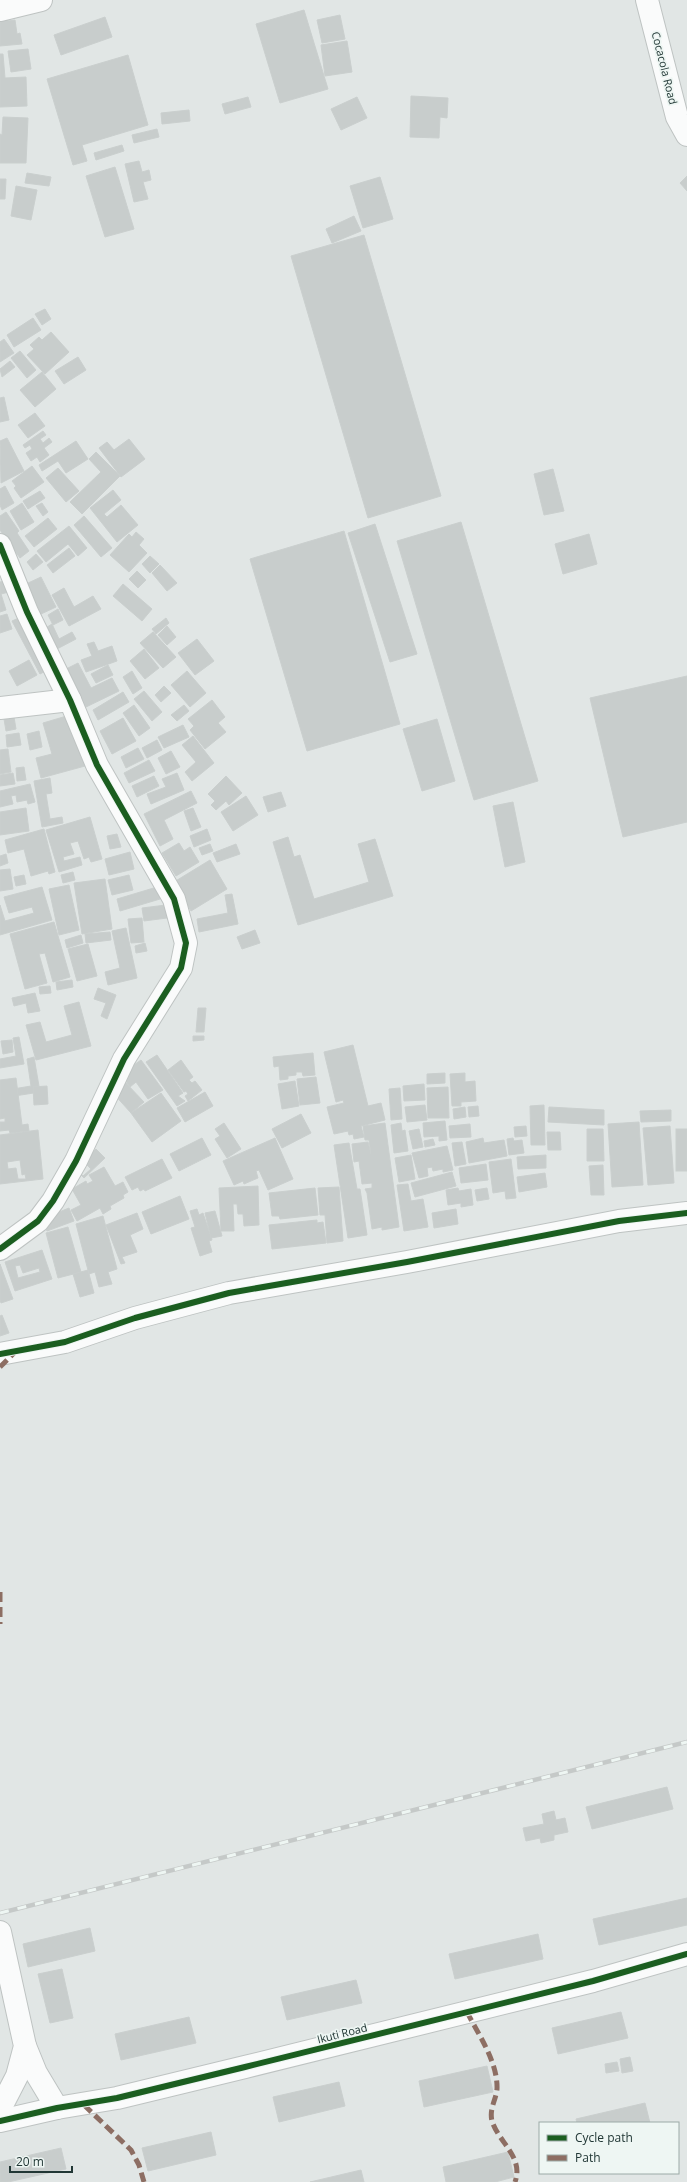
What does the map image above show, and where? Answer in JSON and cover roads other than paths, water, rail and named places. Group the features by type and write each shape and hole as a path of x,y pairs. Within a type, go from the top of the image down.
{"street":[{"path":"0,10 40,0"},
{"name":"Cocacola Road","path":"647,0 677,117 687,135"},
{"path":"0,545 27,612 70,700 97,765 174,899 185,936 185,953 181,968 124,1059 76,1161 53,1201 38,1221 0,1249"},
{"path":"0,708 70,700"},
{"path":"0,1354 65,1342 135,1318 229,1294 407,1262 619,1221 687,1213"},
{"path":"0,1932 25,2046 36,2074 57,2108"},
{"name":"Ikuti Road","path":"0,2121 57,2108 117,2098 245,2067 593,1981 687,1954"},
{"path":"0,2109 17,2076 25,2046"}],"railway":[{"path":"0,1913 687,1742"}]}
